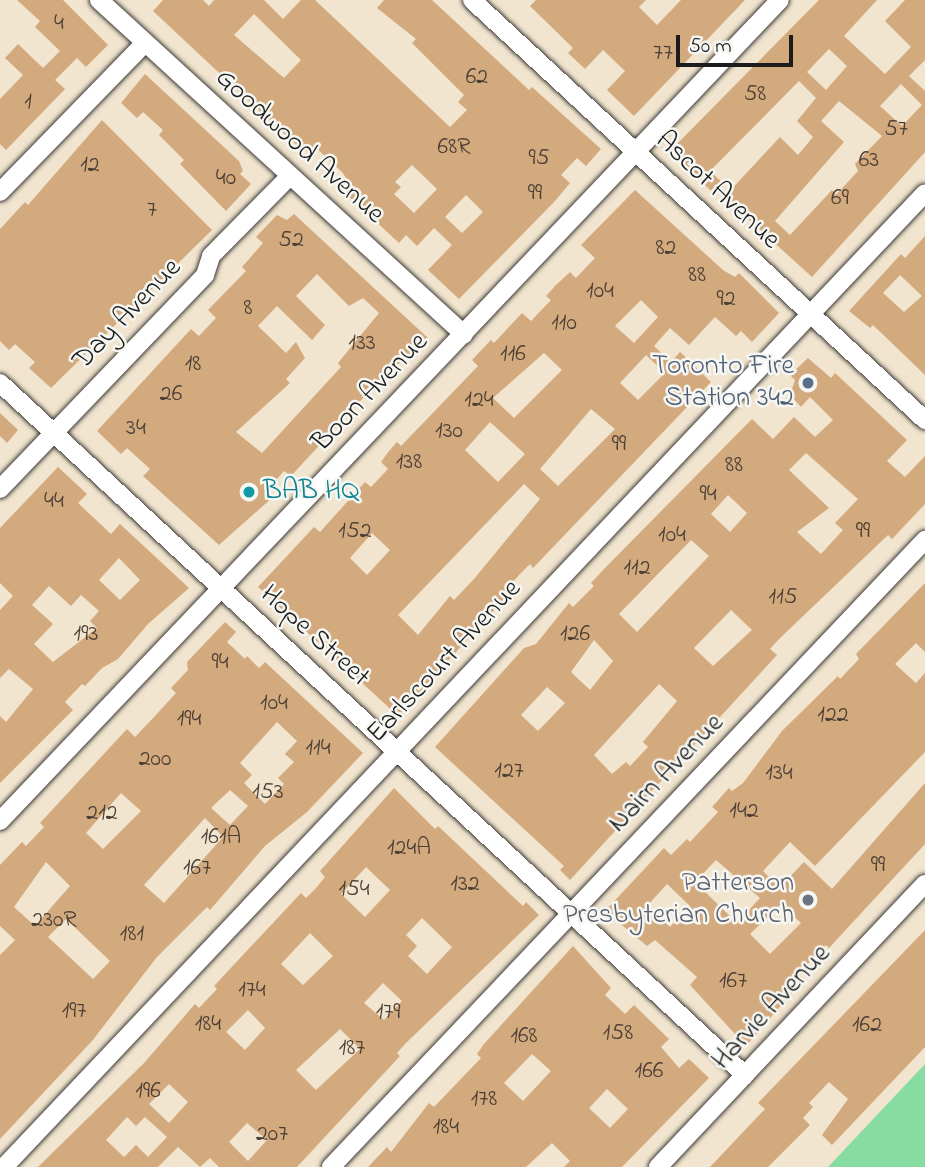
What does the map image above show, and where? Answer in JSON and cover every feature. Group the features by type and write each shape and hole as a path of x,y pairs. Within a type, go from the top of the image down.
{"street":[{"name":"Goodwood Avenue","path":"99,0 464,334"},
{"name":"Ascot Avenue","path":"472,0 925,420"},
{"name":"Boon Avenue","path":"0,821 780,0"},
{"path":"0,192 145,43"},
{"name":"Day Avenue","path":"0,489 205,275 211,256 290,176"},
{"name":"Earlscourt Avenue","path":"5,1164 925,193"},
{"name":"Hope Street","path":"0,383 399,750 745,1075"},
{"name":"Nairn Avenue","path":"331,1167 925,540"},
{"name":"Harvie Avenue","path":"657,1167 925,884"}],"green space":[{"path":"925,1064 925,1167 828,1167"}],"building":[{"path":"17,0 63,0 108,45 86,67 77,58 55,80 65,89 6,150 0,144 0,99 23,75 5,58 18,44 43,68 60,51 35,27 40,21"},
{"path":"163,0 203,0 209,6 214,0 264,0 283,19 301,0 315,0 450,127 467,110 458,102 464,95 412,43 416,39 377,8 384,0 432,0 529,90 532,87 601,149 586,166 577,158 561,175 570,183 555,201 459,299 428,270 452,245 434,228 417,246 406,235 399,243 345,193 352,186 342,172 314,146 308,152 293,142 153,11","holes":["254,14 301,60 284,78 234,35","412,165 437,189 414,213 394,194 401,187 395,182","466,195 483,212 462,233 445,217"]},
{"path":"536,0 646,0 639,7 657,25 681,0 745,0 634,116 607,90 625,71 603,50 585,69 568,53 573,48 530,6"},
{"path":"819,0 877,0 844,36 885,74 911,47 885,21 905,0 925,0 925,60 909,76 925,91 925,152 812,277 724,197 780,137 798,155 813,137 797,121 816,98 799,81 710,171 725,185 718,192 710,190 670,151","holes":["829,49 847,66 826,90 807,72","901,84 922,105 902,126 880,106","839,101 882,136 855,164 858,171 836,195 832,190 790,235 775,221 844,142 821,121"]},
{"path":"145,74 239,161 243,171 240,174 251,184 226,211 180,164 184,160 159,135 163,130 143,112 137,118 121,103"},
{"path":"102,120 212,230 51,388 29,368 35,362 15,344 9,350 0,341 0,229 25,202 28,205"},
{"path":"635,190 723,270 735,277 739,273 779,313 752,342 741,331 736,336 715,317 689,345 670,328 654,346 671,362 680,352 711,382 533,568 530,564 520,574 511,584 515,587 398,716 258,587 314,527 320,532 365,482 371,487 388,469 381,462 389,451 397,442 401,446 478,366 472,360 491,340 494,343 522,313 531,321 551,300 546,296 556,285 570,272 576,278 595,258 581,245","holes":["641,300 658,317 634,343 615,326","544,353 562,370 514,418 493,398","646,355 665,373 638,400 620,383","591,409 615,429 558,486 540,469","490,422 525,454 498,482 465,450","524,484 540,499 474,579 454,600 450,596 418,635 398,615","372,533 390,550 367,575 350,558"]},
{"path":"294,214 428,338 378,382 291,476 284,471 266,491 273,497 219,545 143,476 150,469 127,448 121,454 97,431 191,329 199,336 216,318 208,310 246,271 242,267 263,243 256,237 277,215 287,220","holes":["317,274 349,306 363,298 379,313 338,363 341,367 262,453 236,432 290,383 286,379 305,358 296,342 286,353 258,326 277,306 312,340 325,325 296,296"]},
{"path":"925,236 925,375 873,325 870,328 849,311 901,254 905,258","holes":["900,275 922,296 904,312 883,293"]},
{"path":"808,358 831,378 835,373 907,440 887,461 905,477 925,456 925,504 892,539 888,535 779,639 770,649 777,655 570,880 560,870 564,866 435,747 524,648 536,644 569,603 573,607 594,586 591,583 605,568 752,419 773,439 794,417 815,437 833,420 810,397 801,407 790,395 795,380 790,375","holes":["806,453 858,499 835,523 843,530 821,554 797,532 829,508 789,470","728,495 747,513 730,532 711,514","691,540 709,556 637,632 619,614","731,610 752,630 713,666 694,648","594,640 613,661 590,690 571,672","659,684 677,701 643,742 648,747 630,766 626,762 612,774 594,755","547,687 565,703 538,731 521,715"]},
{"path":"0,413 18,430 7,443 0,436"},
{"path":"58,467 87,494 78,503 111,534 120,524 189,588 148,624 118,659 102,668 85,686 82,684 65,702 73,710 0,783 0,716 6,722 33,689 9,669 0,678 0,610 13,596 0,583 0,528","holes":["119,558 140,580 120,600 99,580","49,586 71,606 81,595 99,611 90,621 97,628 53,662 34,644 53,624 32,605"]},
{"path":"925,583 925,652 916,643 895,664 916,683 925,673 925,752 815,866 790,842 763,871 779,888 804,862 832,889 925,783 925,844 829,948 826,945 798,974 804,979 746,1046 690,985 697,977 655,940 647,946 605,911 664,848 671,855 687,839 690,842 718,812 712,807 729,788 732,791 743,783 782,731 859,659 856,654","holes":["716,860 760,898 737,923 695,882","667,884 690,906 670,927 648,905","781,904 801,923 770,954 750,934"]},
{"path":"225,622 236,632 227,642 259,668 265,662 363,753 307,812 265,846 210,910 207,907 157,957 92,1041 0,1139 0,955 15,940 0,926 0,865 22,842 26,846 44,827 40,823 127,729 135,737 154,717 176,693 171,688 188,670 187,662","holes":["277,722 297,741 285,754 294,762 278,778 284,784 265,804 244,783 252,775 240,763","230,790 248,806 230,825 211,808","121,793 141,811 103,849 86,833","205,818 223,837 164,903 144,885","46,862 70,886 35,926 14,907","66,919 110,961 93,979 48,937"]},
{"path":"394,788 435,829 438,826 523,906 526,902 539,915 406,1043 397,1053 400,1056 297,1167 219,1167 210,1158 200,1167 178,1147 158,1167 38,1167 144,1063 195,1004 199,1008 217,989 214,986 301,893 306,898 316,888 325,877 320,871","holes":["366,867 390,890 365,917 341,894","422,918 452,947 427,974 408,956 417,946 406,935","310,933 333,956 303,985 281,964","383,983 402,1001 384,1020 364,1003","248,1010 265,1028 245,1050 226,1032","340,1029 360,1049 316,1090 296,1070","169,1084 188,1102 169,1123 149,1104","127,1117 136,1126 145,1117 167,1137 148,1157 136,1145 124,1157 106,1140","247,1123 267,1140 248,1161 229,1142"]},
{"path":"925,930 925,1047 832,1145 822,1135 848,1099 829,1082 809,1103 813,1107 803,1118 810,1125 768,1167 710,1167 765,1109 758,1103"},
{"path":"573,946 611,988 605,995 625,1014 634,1005 669,1039 661,1047 679,1068 689,1059 709,1078 622,1167 564,1167 570,1161 552,1143 526,1167 368,1167 387,1147 391,1152 429,1103 434,1107 481,1058 477,1054","holes":["532,1054 551,1071 523,1101 504,1083","607,1089 628,1109 610,1128 589,1108"]}],"place":[{"name":"Toronto Fire Station 342","path":"808,383"},
{"name":"BAB HQ","path":"249,492"},
{"name":"Patterson Presbyterian Church","path":"808,900"}]}
